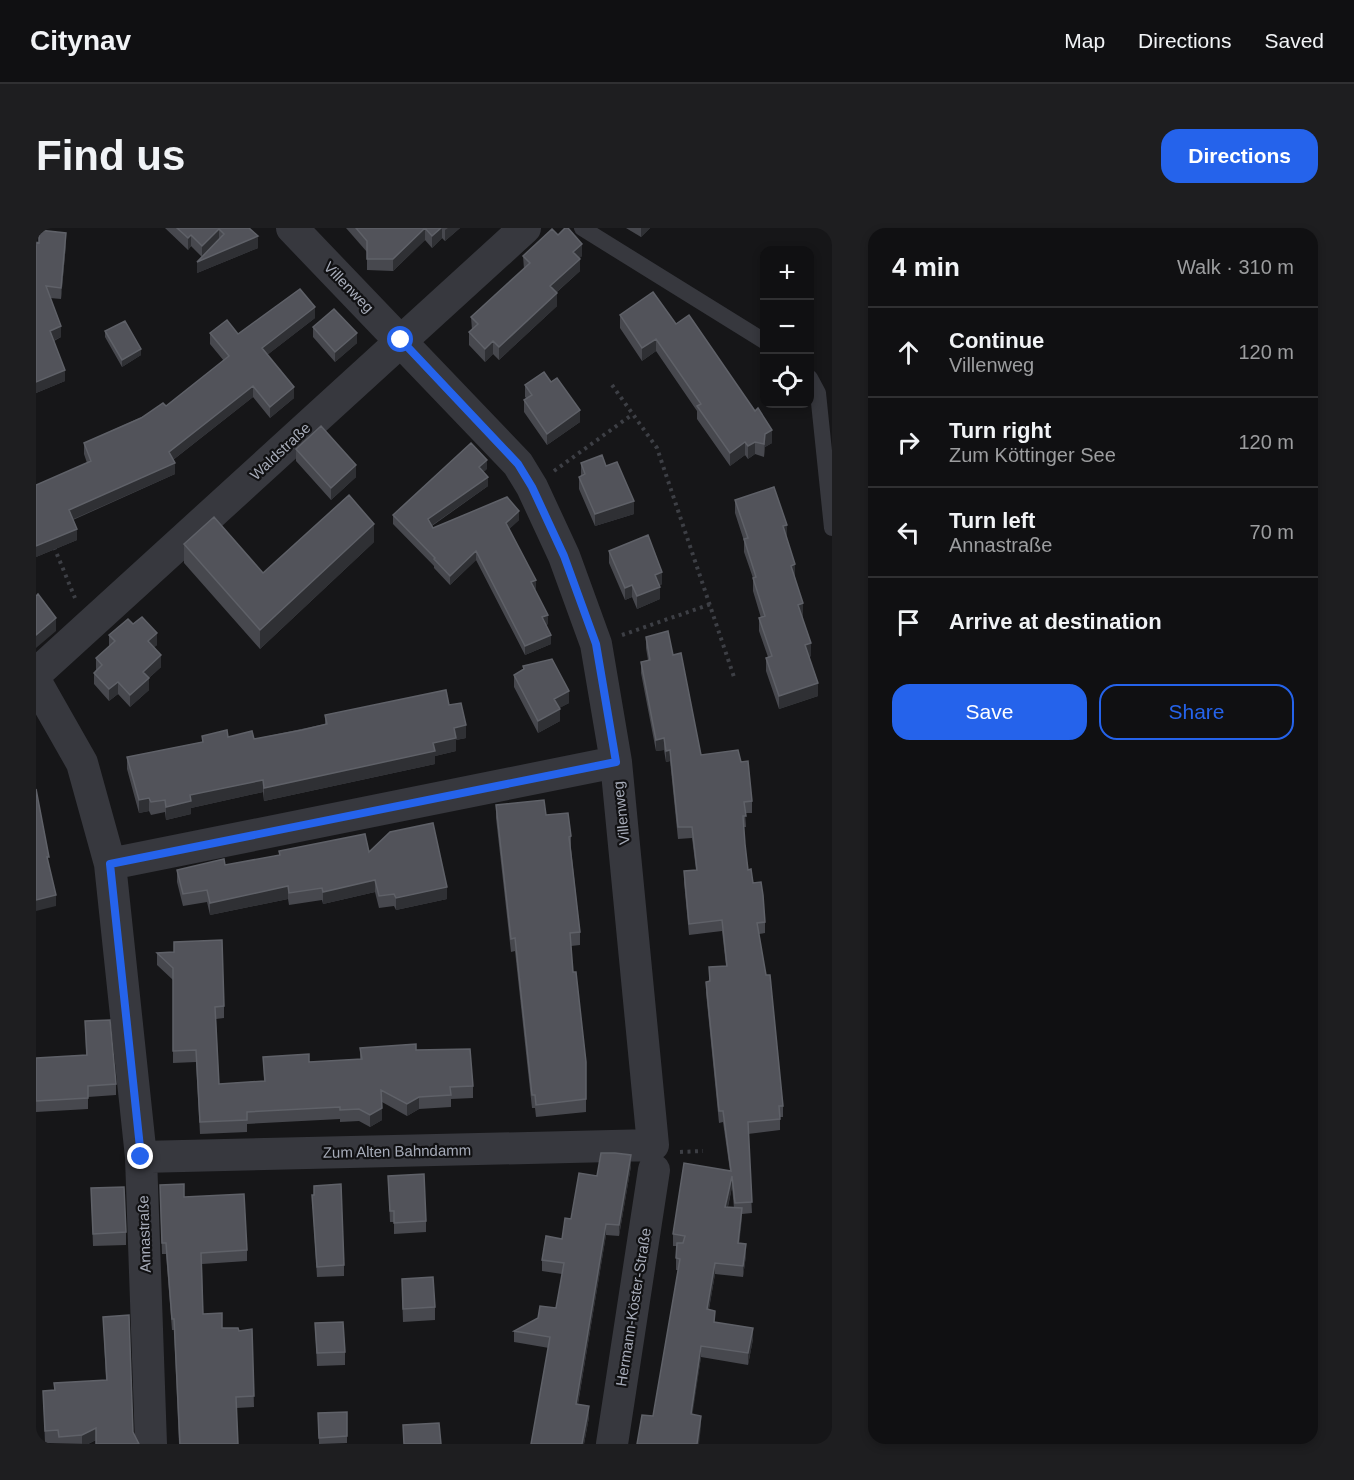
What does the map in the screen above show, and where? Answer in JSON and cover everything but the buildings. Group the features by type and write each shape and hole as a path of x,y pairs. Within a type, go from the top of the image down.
{"street":[{"name":"Villenweg","path":"292,228 518,464 532,487 564,556 596,644 616,762 654,1158"},
{"name":"Waldstraße","path":"36,674 525,228"},
{"name":"Annastraße","path":"36,682 82,763 110,864 141,1157 151,1444"},
{"path":"110,864 616,762"},
{"name":"Zum Alten Bahndamm","path":"141,1157 654,1158"},
{"name":"Hermann-Köster-Straße","path":"612,1444 654,1158"}],"lane":[{"path":"582,228 760,338"},
{"path":"814,386 818,393 832,528"}],"path":[{"path":"612,385 657,448 735,680"},
{"path":"532,487 633,414"},
{"path":"53,546 88,628"},
{"path":"596,644 711,604"}],"route":[{"path":"141,1157 110,864 616,762 596,644 564,556 532,487 518,464 401,340"}]}
